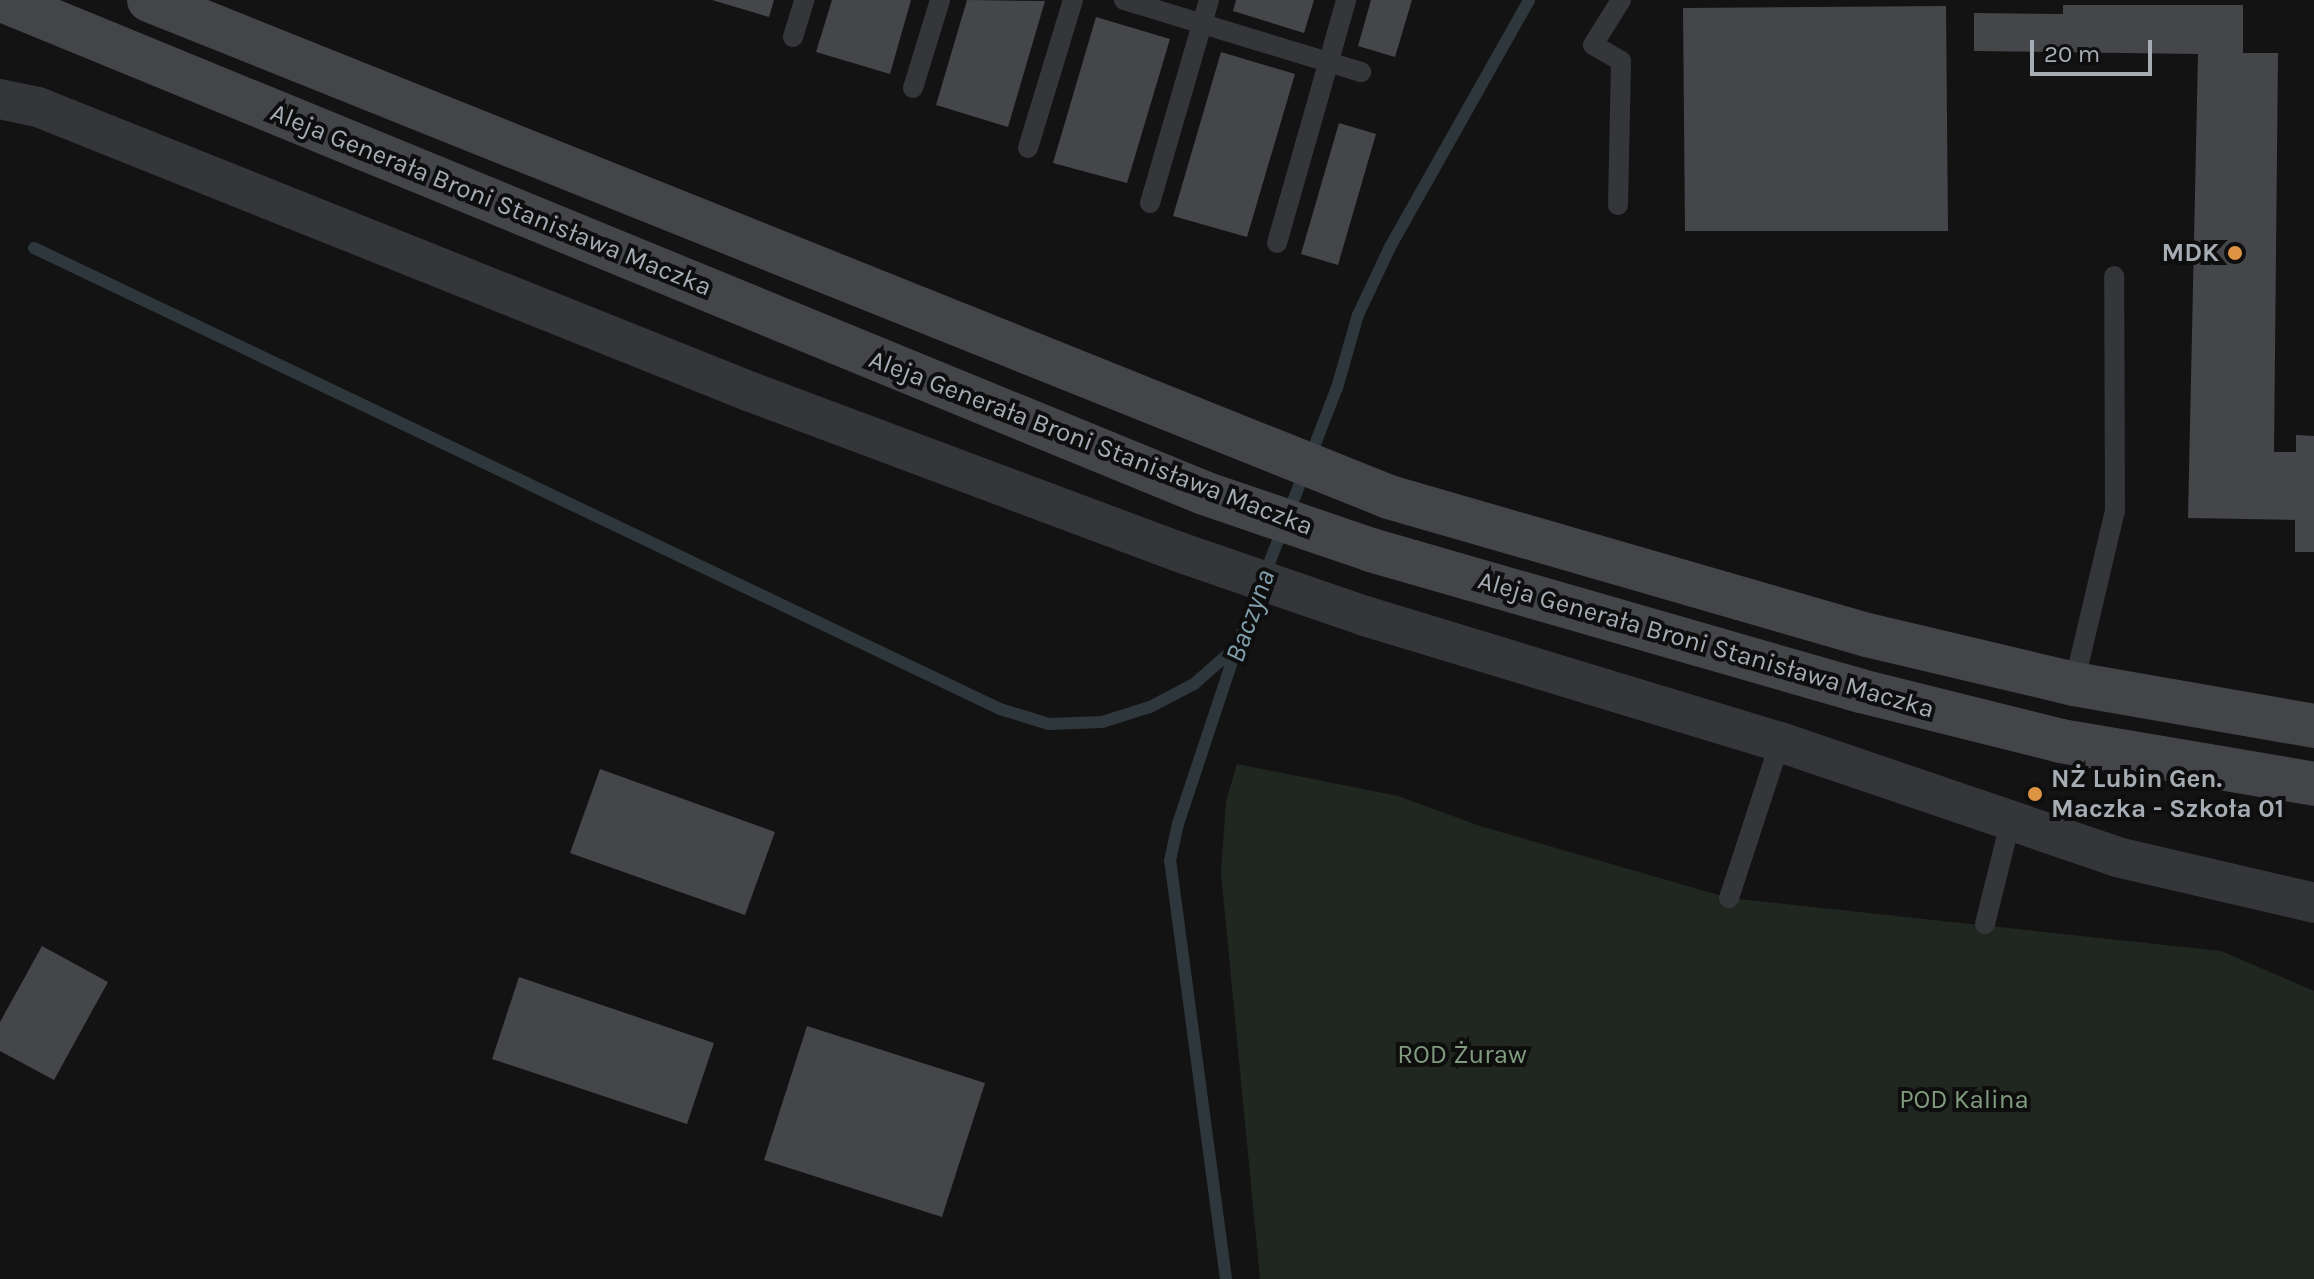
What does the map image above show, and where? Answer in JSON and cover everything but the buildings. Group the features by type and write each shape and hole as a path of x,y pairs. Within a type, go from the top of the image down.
{"main road":[{"name":"Aleja Generała Broni Stanisława Maczka","path":"149,0 1223,434 1389,497 1867,635 2074,684 2314,726"},
{"name":"Aleja Generała Broni Stanisława Maczka","path":"18,6 1204,493 1371,550 2061,741 2314,784"}],"street":[{"path":"0,99 38,107 751,392 1179,552 1365,616 1780,742 2117,857 2314,903"}],"lane":[{"path":"793,37 804,0"},
{"path":"913,88 940,0"},
{"path":"1028,148 1073,0"},
{"path":"1124,0 1361,72"},
{"path":"1150,203 1209,0"},
{"path":"1277,243 1346,0"},
{"path":"1618,205 1621,61 1593,45 1621,0"},
{"path":"2074,684 2115,511 2114,276"},
{"path":"1729,898 1780,742"},
{"path":"1985,924 2011,819"}],"green space":[{"path":"1237,764 1398,796 1480,826 1729,898 2221,951 2314,991 2314,1279 1260,1279 1221,873 1226,801"}],"waterway":[{"name":"Baczyna","path":"1226,1279 1170,861 1178,824 1238,644 1337,388 1358,315 1390,247 1529,0"},
{"path":"34,248 1000,709 1049,724 1102,722 1150,707 1194,684 1235,648"}],"place":[{"name":"MDK","path":"2235,253"},
{"name":"NŻ Lubin Gen. Maczka - Szkoła 01","path":"2035,794"}],"park label":[{"name":"ROD Żuraw","path":"1462,1055"},
{"name":"POD Kalina","path":"1964,1100"}]}
